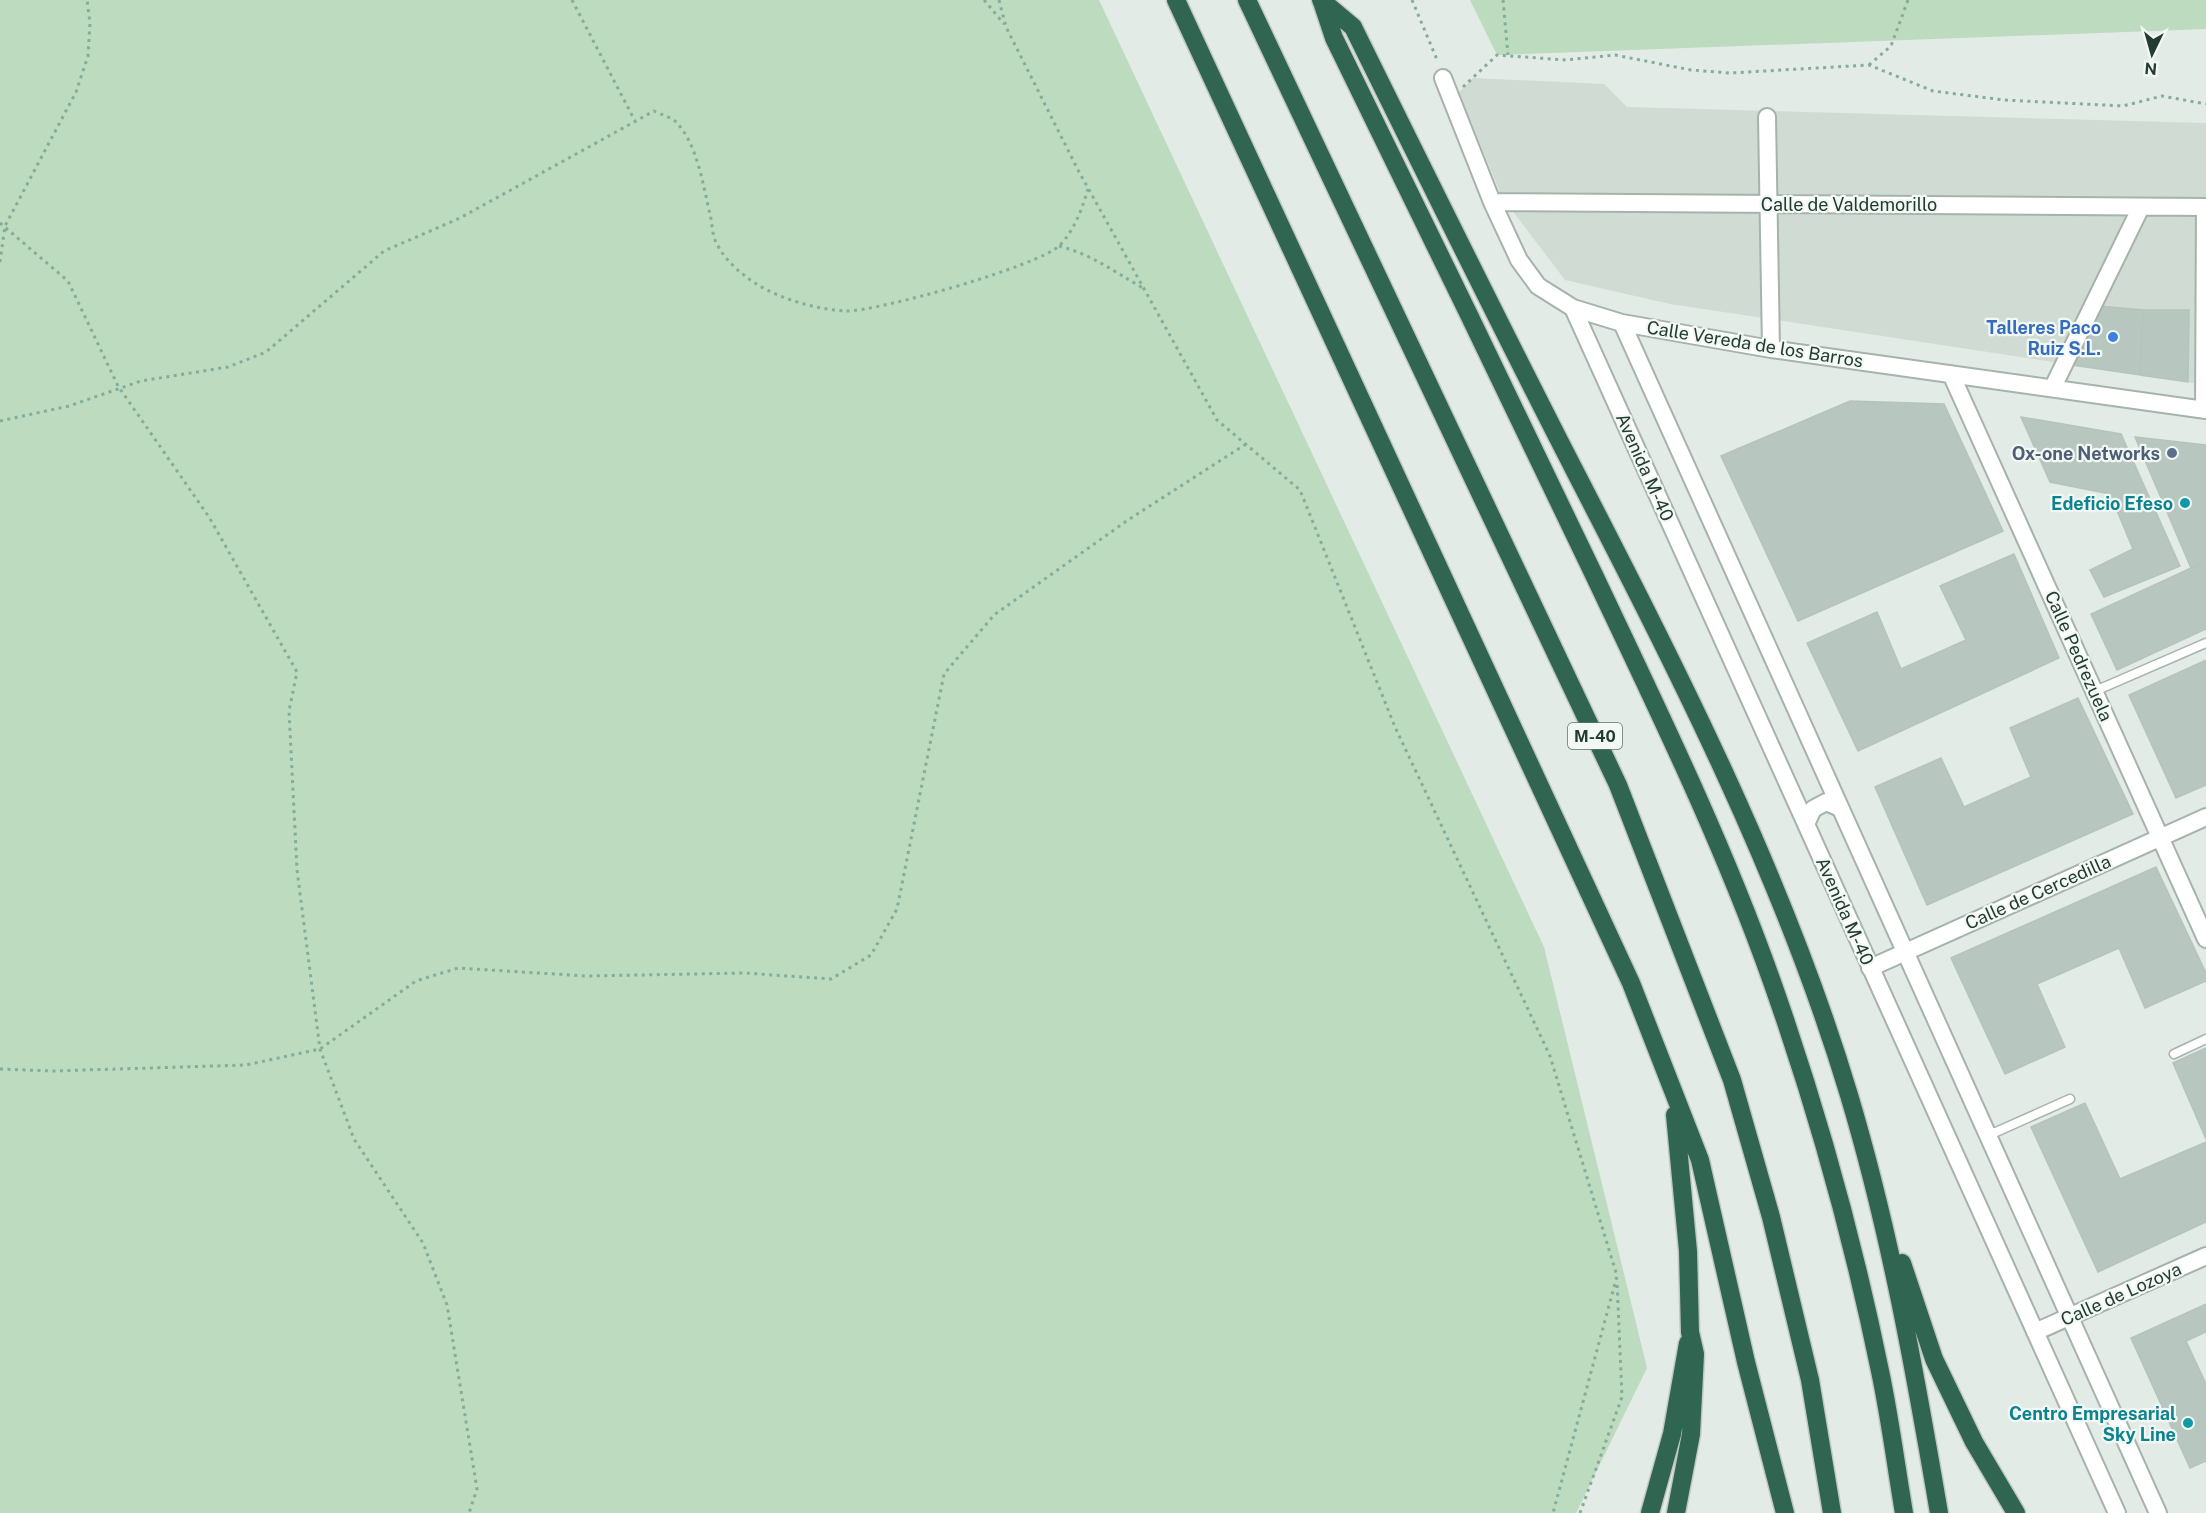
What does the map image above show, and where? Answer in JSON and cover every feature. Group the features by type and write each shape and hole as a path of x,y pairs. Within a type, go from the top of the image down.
{"highway":[{"path":"1176,0 1631,983 1700,1160 1785,1513"},
{"name":"M-40","path":"1247,0 1618,785 1703,1004 1732,1080 1771,1217 1810,1380 1832,1513"},
{"path":"1321,0 1353,27 1514,352 1661,638 1766,866 1807,969 1849,1094 1881,1212 1915,1373 1939,1513"},
{"path":"1321,0 1334,38 1495,367 1690,779 1732,877 1788,1033 1848,1236 1881,1372 1904,1513"},
{"path":"1672,1092 1688,1251 1690,1332 1695,1354 1691,1434 1676,1513"},
{"path":"1881,1212 1896,1243 1934,1359 1974,1442 2016,1513"},
{"path":"1650,1513 1672,1434 1682,1365 1690,1332"}],"street":[{"name":"Calle Vereda de los Barros","path":"1442,74 1492,202 1519,260 1538,286 1573,308 1622,323 1771,349 2205,409"},
{"path":"1767,117 1771,349"},
{"name":"Calle de Valdemorillo","path":"1492,202 2206,207"},
{"path":"2053,387 2141,207"},
{"path":"2205,409 2206,207"},
{"name":"Avenida M-40","path":"1573,308 2117,1513"},
{"name":"Avenida M-40","path":"1622,323 2158,1513"},
{"name":"Calle Pedrezuela","path":"1951,374 2206,939"},
{"path":"1806,824 1813,809 1826,802 1840,808"},
{"name":"Calle de Cercedilla","path":"1870,968 2206,817"},
{"name":"Calle de Lozoya","path":"2036,1332 2206,1256"}],"lane":[{"path":"2095,692 2206,643"},
{"path":"2174,1054 2206,1040"},
{"path":"1986,1132 1996,1132 2070,1099"}],"path":[{"path":"0,262 5,226 76,92 88,56 90,23 87,0"},
{"path":"572,0 635,121"},
{"path":"984,0 1006,27 1089,188 1217,420 1300,490 1395,727 1550,1056 1617,1276 1622,1397 1580,1513"},
{"path":"999,0 1006,27"},
{"path":"1412,0 1442,74"},
{"path":"1503,0 1508,56"},
{"path":"1869,65 1891,46 1908,0"},
{"path":"1451,98 1497,55 1566,60 1615,55 1691,70 1730,73 1869,65 1933,91 2004,100 2123,106 2163,96 2206,104"},
{"path":"0,421 69,406 141,381 228,368 266,352 384,251 460,218 654,111 674,120 688,141 715,240 730,263 746,278 782,296 813,306 846,311 885,305 981,279 1043,256 1059,246 1078,219 1089,188"},
{"path":"0,223 68,281 119,388 208,517 297,672 289,711 297,870 320,1048 354,1139 423,1243 447,1305 477,1489 469,1513"},
{"path":"1059,246 1082,252 1104,262 1144,288"},
{"path":"0,1069 53,1071 246,1065 320,1048 416,981 458,968 586,976 745,973 831,979 871,955 897,909 944,674 994,615 1128,520 1246,444"},
{"path":"1553,1513 1617,1276"}],"shaded area":[{"path":"1473,78 1604,84 1627,107 2206,123 2206,385 1670,304 1565,280 1502,197 1459,92"}],"green space":[{"path":"0,0 1099,0 1544,947 1647,1368 1576,1513 0,1513"},
{"path":"1470,0 2206,0 2206,29 1497,55"}],"building":[{"name":"Talleres Paco Ruiz S.L.","path":"2098,306 2143,310 2140,375 2071,365"},
{"path":"2143,310 2189,310 2188,382 2140,375"},
{"path":"1850,401 1944,404 2003,531 1798,621 1721,456"},
{"path":"2021,417 2121,434 2180,566 2104,597 2090,570 2133,549 2110,494 2050,482"},
{"name":"Edeficio Efeso","path":"2135,437 2206,445 2206,561 2191,568"},
{"path":"2014,554 2059,658 1858,751 1807,643 1877,612 1901,669 1966,640 1940,586"},
{"path":"2206,561 2206,629 2117,670 2091,614"},
{"path":"2206,660 2206,785 2176,798 2129,695"},
{"path":"2078,698 2133,814 1927,905 1875,787 1941,758 1964,807 2031,777 2010,728"},
{"path":"2156,867 2206,973 2206,981 2145,1008 2119,948 2037,984 2065,1047 2005,1074 1951,958"},
{"path":"2206,1048 2206,1139 2173,1063"},
{"path":"2085,1103 2120,1179 2206,1142 2206,1222 2098,1272 2031,1127"},
{"name":"Centro Empresarial Sky Line","path":"2206,1304 2206,1332 2186,1341 2206,1384 2206,1461 2190,1468 2131,1338"}],"place":[{"name":"Talleres Paco Ruiz S.L.","path":"2113,337"},
{"name":"Ox-one Networks","path":"2172,453"},
{"name":"Edeficio Efeso","path":"2185,503"},
{"name":"Centro Empresarial Sky Line","path":"2188,1423"}]}
